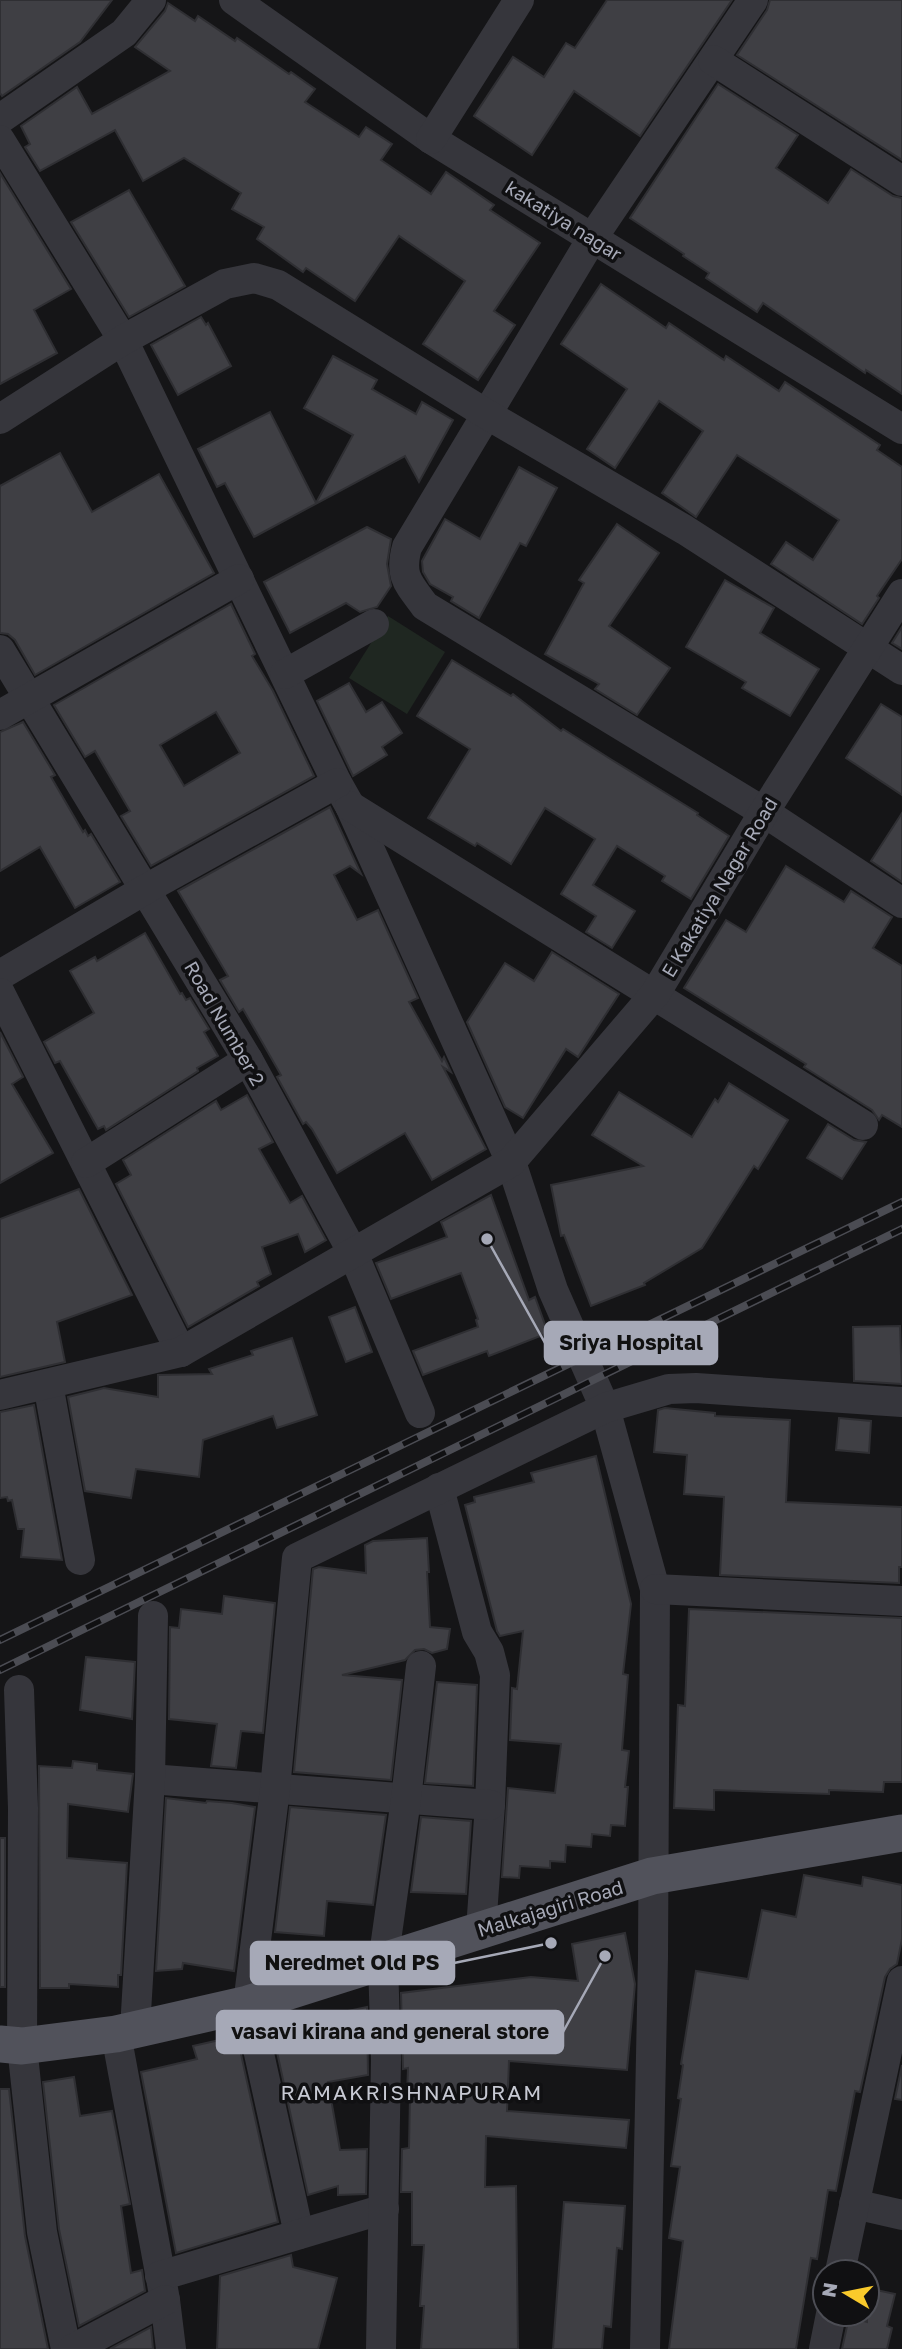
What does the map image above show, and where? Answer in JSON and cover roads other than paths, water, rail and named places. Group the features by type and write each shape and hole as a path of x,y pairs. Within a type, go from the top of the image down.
{"main road":[{"name":"Malkajagiri Road","path":"11,2045 126,2032 248,2004 652,1877 902,1833"}],"street":[{"path":"0,119 124,33 151,0"},
{"name":"kakatiya nagar","path":"234,0 431,139 902,429"},
{"path":"431,139 519,0"},
{"path":"752,0 593,237 407,547 403,562 405,579 425,606 764,812 902,903"},
{"path":"713,60 902,181"},
{"path":"0,141 123,340 343,794 511,1162 553,1290 605,1408 655,1589 653,1958 645,2349"},
{"path":"0,419 123,340 225,284 254,278 278,285 488,415 685,530 902,670"},
{"path":"0,715 239,579"},
{"name":"E Kakatiya Nagar Road","path":"0,1395 181,1352 511,1162 655,994 764,812 902,594"},
{"path":"285,674 374,624"},
{"name":"Road Number 2","path":"0,650 248,1060 353,1253 420,1413"},
{"path":"0,975 146,889 343,794"},
{"path":"343,794 863,1125"},
{"path":"0,993 181,1352"},
{"path":"86,1163 248,1060"},
{"path":"48,1384 80,1560"},
{"path":"299,2234 248,2004 275,1789 297,1558 605,1408 669,1389 696,1388 902,1402"},
{"path":"439,1488 477,1632 489,1652 495,1675 490,1805 481,1929"},
{"path":"655,1589 902,1601"},
{"path":"153,1616 150,1779 126,2032 171,2349"},
{"path":"380,2345 386,2060 383,1962 421,1666"},
{"path":"19,1690 23,1808 11,2045 42,2232 66,2349"},
{"path":"150,1779 490,1805"},
{"path":"843,2258 900,1997"},
{"path":"854,2204 902,2215"},
{"path":"73,2349 162,2288 299,2234 384,2210"},
{"path":"824,2349 828,2328"}],"railway":[{"path":"0,1640 902,1202"},
{"path":"0,1670 902,1229"}],"place":[{"name":"Sriya Hospital","path":"487,1239"},
{"name":"Neredmet Old PS","path":"551,1943"},
{"name":"vasavi kirana and general store","path":"605,1956"}],"district":[{"name":"RAMAKRISHNAPURAM","path":"412,2092"}]}
